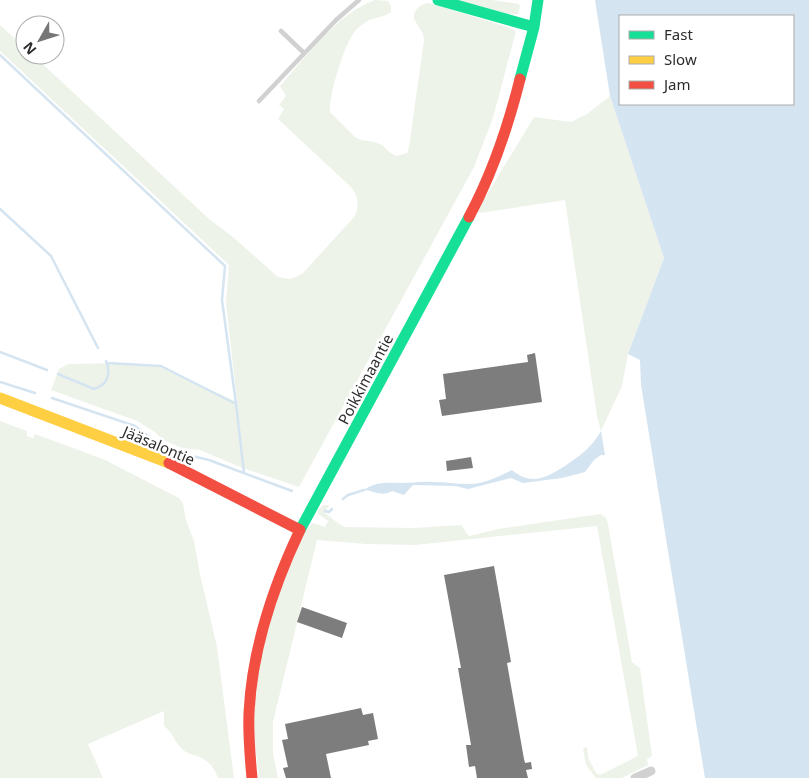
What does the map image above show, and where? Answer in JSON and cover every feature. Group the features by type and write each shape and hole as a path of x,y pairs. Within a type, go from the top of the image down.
{"main road":[{"path":"438,0 534,27"},
{"name":"Poikkimaantie","path":"252,778 249,737 257,647 280,573 300,530 473,209 500,148 510,119 534,27 538,0"},
{"name":"Jääsalontie","path":"0,398 167,462 300,530"}],"street":[{"path":"635,778 651,771"}],"lane":[{"path":"259,101 336,20 359,0"},
{"path":"281,32 304,53"}],"shaded area":[{"path":"375,0 388,1 391,6 391,12 366,22 352,35 343,54 337,75 330,112 355,137 380,144 397,156 407,153 409,147 424,40 423,34 414,19 418,8 429,3 516,31 493,118 474,167 299,487 240,467 200,450 182,448 163,440 155,432 137,421 51,390 59,369 68,364 114,363 160,367 237,402 226,303 229,265 0,51 0,25 15,39 15,65 44,65 208,218 278,277 290,279 303,273 355,216 358,202 352,188 278,119 284,109 279,105 286,96 280,86 323,37 347,15"},
{"path":"456,0 492,0 519,4 520,7 518,14 509,14"},
{"path":"610,96 664,258 628,354 622,386 601,431 597,416 565,200 481,213 477,211 534,117 571,122 587,114"},
{"path":"0,421 27,431 27,436 33,438 35,434 103,459 179,498 183,503 186,520 194,541 217,647 234,778 218,778 212,766 206,761 183,750 164,726 164,711 88,744 103,778 0,778"},
{"path":"323,505 329,505 325,513 345,527 415,528 461,525 469,536 498,529 600,514 606,518 632,662 640,668 652,756 647,759 648,765 622,778 596,778 586,765 583,748 587,747 588,757 596,773 600,775 638,756 597,526 415,545 317,540 273,722 273,754 278,778 259,778 254,736 254,712 262,646 285,574 306,529 313,523 325,527 328,521 318,514 318,510"}],"water":[{"path":"595,0 809,0 809,778 705,778 641,385 640,360 628,354 664,258 610,96"},
{"path":"601,431 605,455 601,455 594,460 585,472 562,478 523,483 511,478 468,489 455,486 413,485 404,495 392,491 382,494 364,490 373,485 387,483 474,484 491,480 512,470 526,478 545,477 576,458 589,447"}],"building":[{"path":"535,353 542,402 442,416 439,400 446,399 443,374 528,362 527,355"},
{"path":"471,457 473,468 447,471 446,461"},
{"path":"494,566 511,662 507,663 524,759 525,763 531,762 532,769 526,770 528,778 477,778 475,766 469,767 466,745 471,745 458,668 461,668 444,575"},
{"path":"302,607 347,623 342,638 297,622"},
{"path":"361,708 363,715 373,713 378,739 368,741 369,745 326,754 331,778 286,778 283,768 288,767 282,740 288,739 285,724"}],"waterway":[{"path":"0,55 225,266 222,300 236,404"},
{"path":"0,209 51,256 98,348"},
{"path":"0,352 47,370"},
{"path":"58,374 94,389 102,385 107,378 106,361"},
{"path":"107,363 161,366 236,404 244,473"},
{"path":"0,382 35,393"},
{"path":"52,398 135,426 157,443 175,452 209,460 292,491"},
{"path":"343,499 348,495 364,490"},
{"path":"325,511 329,512 332,509"}],"traffic: fast":[{"path":"438,0 534,27"},
{"path":"520,79 534,27 538,0"},
{"path":"300,530 469,217"}],"traffic: slow":[{"path":"0,398 169,463"}],"traffic: jam":[{"path":"469,217 499,150 520,79"},
{"path":"169,463 300,530"},
{"path":"252,778 249,721 254,665 273,596 300,530"}]}
